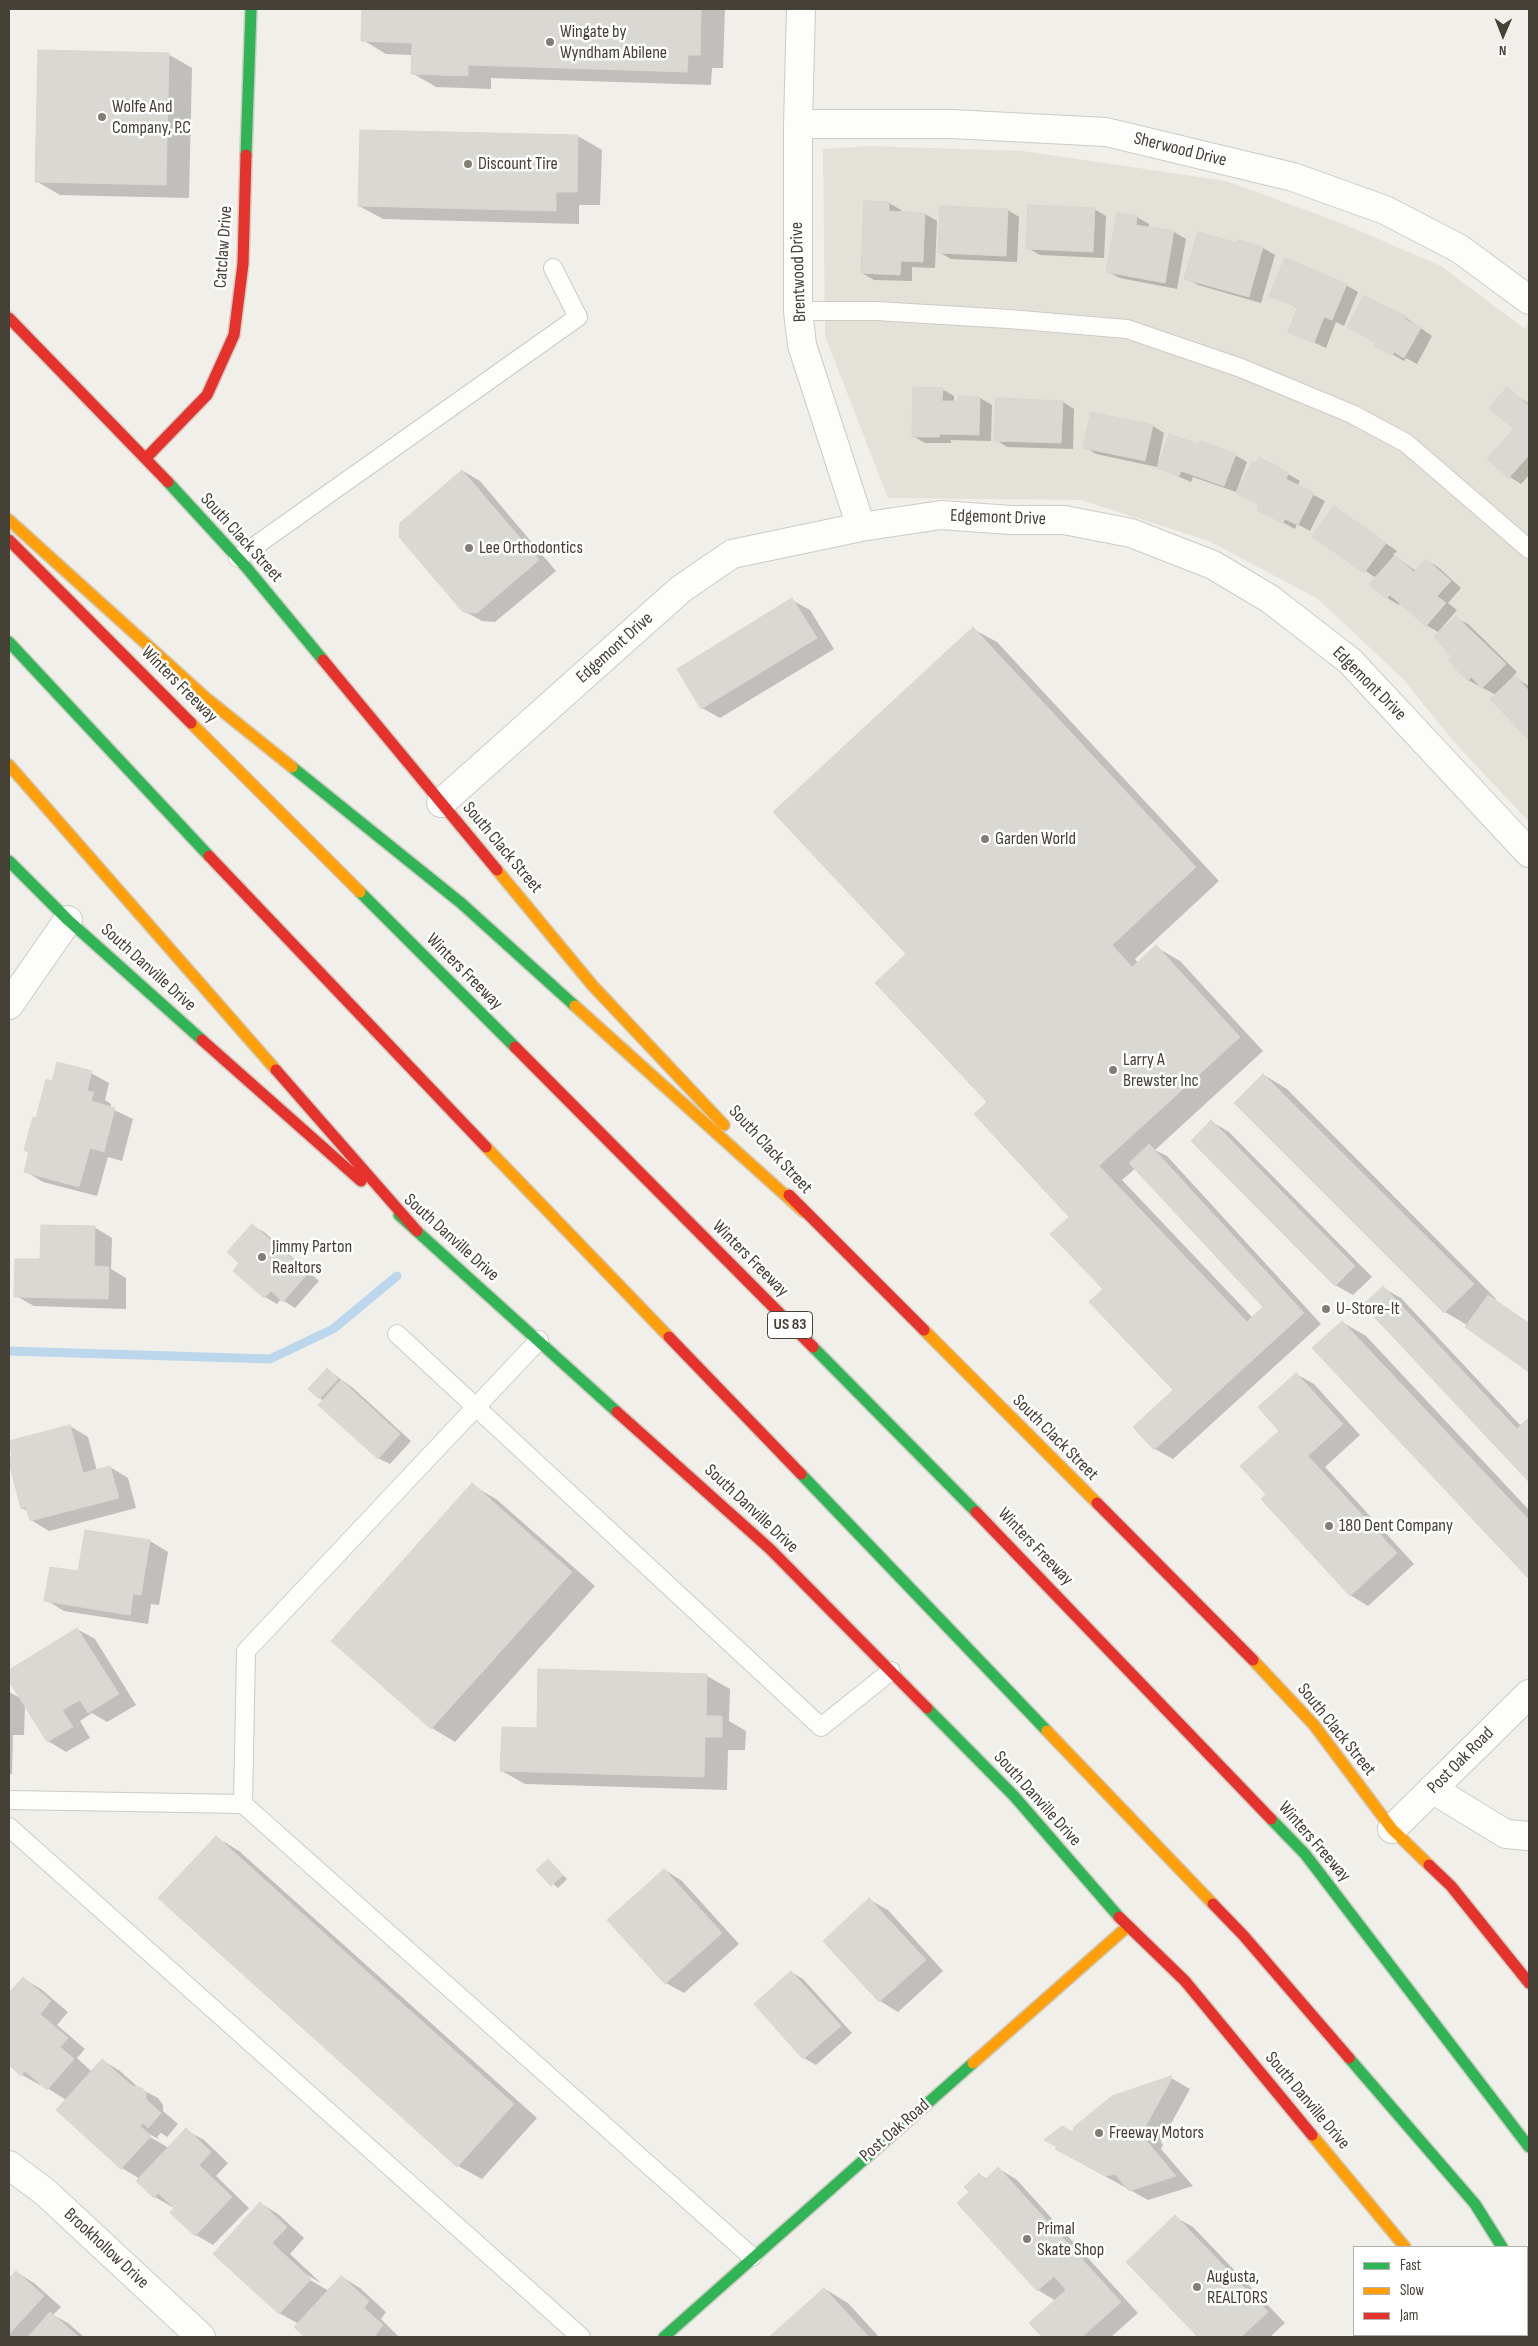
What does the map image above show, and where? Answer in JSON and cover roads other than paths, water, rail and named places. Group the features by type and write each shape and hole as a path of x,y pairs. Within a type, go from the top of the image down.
{"main road":[{"name":"Catclaw Drive","path":"146,458 207,395 234,335 242,264 251,9"},
{"name":"South Clack Street","path":"9,318 146,458 238,558 593,986 804,1212 1245,1652 1314,1725 1392,1829 1451,1886 1529,1984"},
{"path":"9,520 206,698 461,903 804,1212"},
{"name":"Winters Freeway","path":"9,540 942,1477 1299,1848 1494,2099 1529,2147"},
{"path":"9,642 299,952 1242,1936 1476,2204 1501,2246"},
{"path":"9,765 417,1231"},
{"name":"South Danville Drive","path":"9,861 68,920 539,1340 770,1549 1014,1796 1126,1926 1185,1981 1404,2246"},
{"name":"Post Oak Road","path":"664,2337 1126,1926"}],"street":[{"name":"Brentwood Drive","path":"801,9 798,124 798,311 802,346 861,527"},
{"name":"Sherwood Drive","path":"798,124 951,124 1116,134 1293,177 1385,210 1460,249 1529,300"},
{"name":"Edgemont Drive","path":"441,803 681,589 732,554 861,527 941,515 1011,520 1064,520 1131,533 1213,565 1270,599 1350,661 1529,853"},
{"path":"9,1005 68,920"},
{"name":"Post Oak Road","path":"1392,1829 1529,1694"},
{"path":"1432,1789 1506,1834 1529,1836"},
{"name":"Brookhollow Drive","path":"9,2165 45,2192 201,2337"}],"lane":[{"path":"238,558 578,317 553,268"},
{"path":"798,311 886,312 1009,319 1127,329 1241,368 1360,418 1406,443 1529,549"},
{"path":"396,1334 821,1727 891,1671"},
{"path":"243,1804 246,1651 539,1340"},
{"path":"9,1800 243,1804 752,2257"},
{"path":"9,1827 581,2337"}],"waterway":[{"path":"9,1351 270,1359 333,1329 397,1276"}],"place":[{"name":"Wingate by Wyndham Abilene","path":"550,42"},
{"name":"Wolfe And Company, P.C","path":"102,117"},
{"name":"Discount Tire","path":"468,164"},
{"name":"Lee Orthodontics","path":"469,548"},
{"name":"Garden World","path":"985,839"},
{"name":"Larry A Brewster Inc","path":"1113,1070"},
{"name":"Jimmy Parton Realtors","path":"262,1257"},
{"name":"U-Store-It","path":"1326,1309"},
{"name":"180 Dent Company","path":"1329,1526"},
{"name":"Freeway Motors","path":"1099,2133"},
{"name":"Primal Skate Shop","path":"1027,2239"},
{"name":"Augusta, REALTORS","path":"1197,2287"}]}
